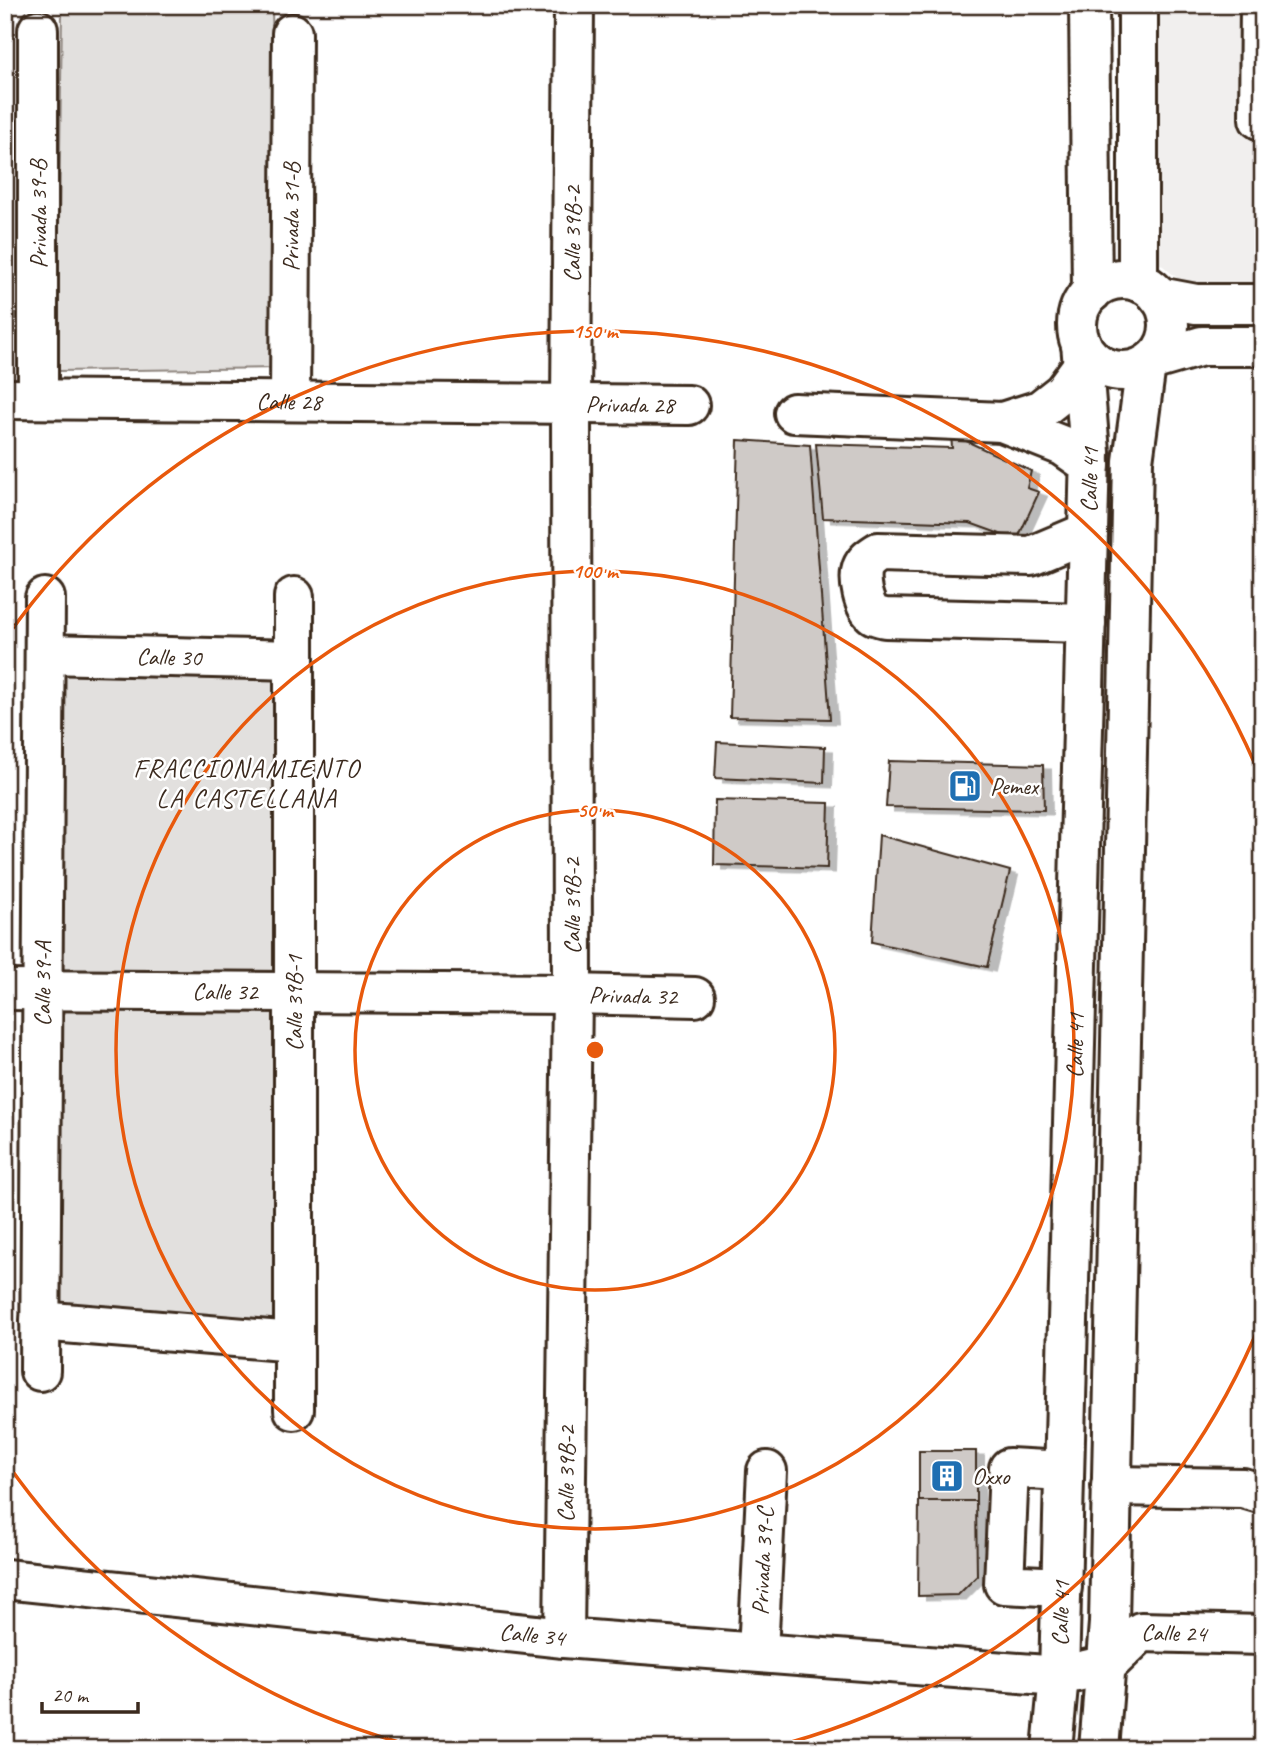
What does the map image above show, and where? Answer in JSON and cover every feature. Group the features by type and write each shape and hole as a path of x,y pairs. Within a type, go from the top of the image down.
{"street":[{"name":"Calle 39B-2","path":"564,1638 572,994 570,405 574,5"},
{"path":"1089,5 1091,292"},
{"path":"1138,5 1149,290 1166,309 1169,323 1163,349 1150,362"},
{"path":"1260,5 1259,119 1263,121"},
{"name":"Privada 39-B","path":"22,399 38,30"},
{"name":"Privada 31-B","path":"290,401 292,33"},
{"path":"1002,422 1040,410 1063,392 1082,354 1077,330 1083,303 1091,292 1113,280 1126,279 1149,290 1196,304 1263,304"},
{"path":"1082,354 1101,366 1124,371 1202,346 1263,346"},
{"name":"Calle 41","path":"1052,1749 1059,1676 1062,1587 1090,465 1082,354"},
{"name":"Calle 41","path":"1099,1749 1107,1665 1133,461 1150,362"},
{"name":"Calle 28","path":"22,399 570,405"},
{"name":"Privada 28","path":"570,405 689,405"},
{"path":"794,413 1002,422 1063,446 1090,465"},
{"path":"1086,623 884,618 874,615 865,603 862,569 869,558 878,552 1031,556 1088,532"},
{"name":"Calle 39B-1","path":"294,597 294,1410"},
{"name":"Calle 39-A","path":"40,1371 45,598"},
{"name":"Calle 30","path":"45,654 294,660"},
{"name":"Calle 32","path":"5,990 572,994"},
{"name":"Privada 32","path":"572,994 695,997"},
{"path":"40,1321 294,1342"},
{"path":"1062,1587 1004,1584 1009,1468 1064,1471"},
{"name":"Privada 39-C","path":"758,1652 767,1471"},
{"path":"1111,1486 1243,1488 1263,1494"},
{"name":"Calle 34","path":"5,1579 564,1638 1059,1676"},
{"name":"Calle 24","path":"1107,1665 1141,1632 1263,1635"},
{"path":"1059,1676 1107,1665"}],"shaded area":[{"path":"1156,5 1263,5 1263,288 1189,288 1156,260"},
{"path":"272,7 280,368 57,371 62,12"},
{"path":"55,666 290,673 287,976 53,973"},
{"path":"53,1008 281,1011 280,1324 54,1309"}],"building":[{"path":"951,434 1031,471 1027,488 1039,492 1017,540 970,523 823,518 816,444 952,448"},
{"path":"738,440 810,445 830,719 730,717"},
{"path":"717,742 825,747 824,783 715,778"},
{"name":"Pemex","path":"889,761 1043,765 1044,810 886,807"},
{"path":"715,800 829,803 827,868 714,865"},
{"path":"879,835 1010,871 987,967 872,942"},
{"name":"Oxxo","path":"919,1451 976,1451 976,1501 919,1501"},
{"name":"Oxxo","path":"919,1501 976,1501 977,1576 958,1595 918,1596"}],"place":[{"name":"Pemex","path":"965,786"},
{"name":"Oxxo","path":"947,1476"}],"district":[{"name":"FRACCIONAMIENTO LA CASTELLANA","path":"247,783"}]}
